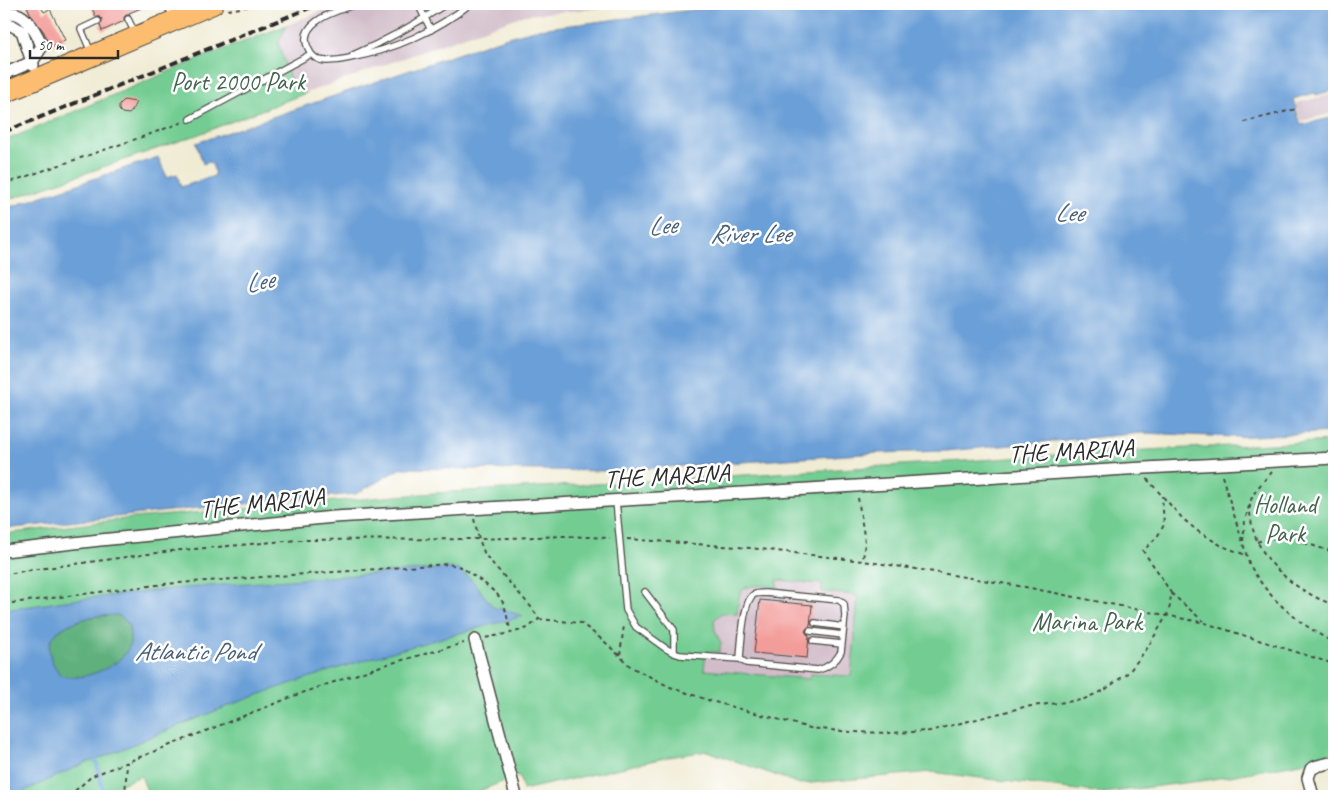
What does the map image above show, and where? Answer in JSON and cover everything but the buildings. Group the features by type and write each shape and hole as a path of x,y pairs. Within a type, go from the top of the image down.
{"highway":[{"path":"4,93 35,70 92,56 132,28 173,11 209,5"}],"street":[{"path":"4,14 14,13 25,18 38,36 42,46 35,70"},
{"path":"4,21 22,31 35,70"},
{"path":"4,74 35,70"},
{"name":"THE MARINA","path":"4,551 334,517 1138,468 1334,458"},
{"path":"475,640 516,796"},
{"path":"1312,796 1308,778 1311,769 1334,762"}],"lane":[{"path":"356,4 325,16 308,30 306,37 308,49 315,58 328,61 370,55 431,30 468,6"},
{"path":"418,4 431,30"},
{"path":"344,59 387,40 446,4"},
{"path":"92,56 81,29 98,22"},
{"path":"190,119 311,54"},
{"path":"616,501 626,610 636,627 674,653 740,659 746,663 818,670 828,667 841,652 844,604 839,600 757,593 751,596 746,606 740,659"},
{"path":"645,592 674,630 674,653"},
{"path":"814,624 844,627"},
{"path":"810,631 843,635"},
{"path":"814,641 842,644"}],"path":[{"path":"1244,122 1296,110"},
{"path":"4,184 190,119"},
{"path":"1243,544 1245,521 1256,490 1282,461"},
{"path":"1219,464 1246,555 1253,572 1265,589 1301,622 1334,643"},
{"path":"1138,468 1182,519 1222,546 1246,555"},
{"path":"855,486 865,542 863,561"},
{"path":"1162,496 1164,525 1157,537 1143,551 1171,593 1205,623"},
{"path":"1252,499 1250,518 1254,532 1257,542 1270,560 1290,581 1314,596 1334,605"},
{"path":"474,509 479,539 486,555 532,608 538,619"},
{"path":"4,574 171,551 297,540 479,539 566,536 620,538 751,548 863,561 1016,585 1205,623 1334,664"},
{"path":"1257,542 1267,539 1289,539 1334,552"},
{"path":"4,604 164,584 448,564 461,567 497,594 504,604 511,633"},
{"path":"69,796 92,776 299,694 381,666 475,640 528,628 538,619 581,623 605,642 631,667 670,687 711,701 810,728 859,733 930,731 1024,707 1082,700 1106,688 1129,672 1148,647 1167,614 1171,593"},
{"path":"620,656 626,610"},
{"path":"125,796 127,762"}],"shaded area":[{"path":"338,4 648,4 524,15 306,93 291,82 278,43 287,25"},
{"path":"1334,94 1334,113 1301,121 1296,103"},
{"path":"714,574 867,588 859,684 704,670"}],"green space":[{"name":"Port 2000 Park","path":"287,25 278,43 291,82 306,93 194,136 4,201 4,141 201,58"},
{"name":"Marina Park","path":"1334,441 1334,753 1301,763 1208,780 1103,793 931,772 800,784 707,751 669,757 523,790 519,775 467,796 149,796 141,776 91,796 4,796 4,534 133,518 433,493 1105,452","holes":["777,580 822,584 822,592 856,595 858,599 851,676 811,674 810,679 704,670 706,651 719,652 721,643 715,631 714,620 722,613 737,614 739,597 745,589 755,586 777,588"]},
{"path":"118,615 128,623 130,636 130,643 122,657 108,667 91,674 76,677 60,675 50,654 52,639 56,634 69,625 84,619 94,616"}],"water":[{"name":"River Lee","path":"740,4 1334,4 1334,90 1293,99 1301,125 1334,117 1334,432 1233,437 1142,433 947,451 878,453 607,471 401,468 356,494 179,510 4,529 4,209 158,157 167,177 177,174 181,187 214,176 212,164 209,162 203,164 196,143 504,38 538,29"},
{"name":"Atlantic Pond","path":"448,568 459,570 472,580 494,608 523,616 300,680 87,762 14,796 4,796 4,610 170,589","holes":["118,615 128,623 130,643 122,657 116,662 100,671 83,676 60,675 51,660 50,646 52,639 62,629 76,622 97,616"]}],"waterway":[{"path":"96,760 104,796"}],"railway":[{"path":"4,132 319,4"}],"water label":[{"name":"Lee","path":"1069,212"},
{"name":"Lee","path":"662,225"},
{"name":"Lee","path":"259,281"}],"park label":[{"name":"Holland Park","path":"1285,518"}]}
